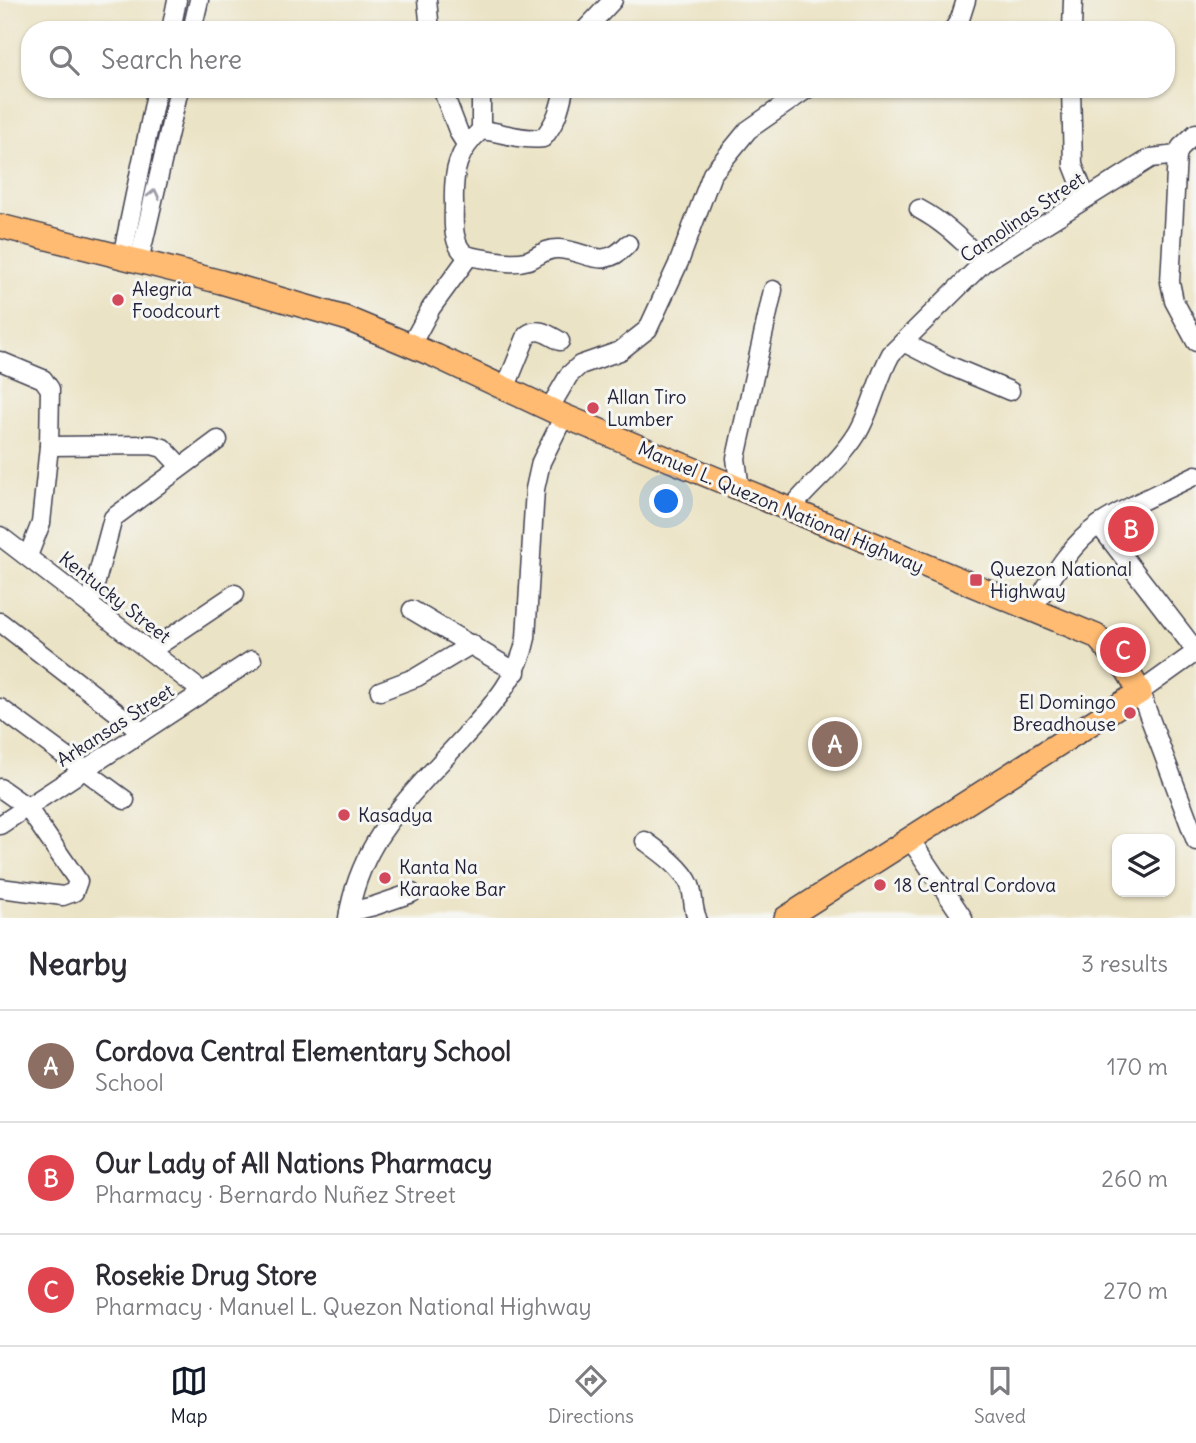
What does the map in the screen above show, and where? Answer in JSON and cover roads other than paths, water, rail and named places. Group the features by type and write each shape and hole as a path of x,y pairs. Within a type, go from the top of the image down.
{"main road":[{"name":"Manuel L. Quezon National Highway","path":"0,226 345,318 411,345 556,413 740,491 1096,636 1127,670 1140,692"},
{"path":"786,918 1140,692"}],"street":[{"path":"173,21 177,0"},
{"path":"194,21 199,0"},
{"path":"426,0 429,21"},
{"path":"593,21 613,0"},
{"path":"959,21 966,0"},
{"path":"1072,21 1073,0"},
{"path":"130,259 156,98"},
{"path":"130,259 175,98"},
{"path":"445,98 466,144"},
{"path":"481,98 481,130 466,144 453,178 453,223 456,240 463,253 518,262 530,260 548,249 559,249 608,259 628,243"},
{"path":"481,130 502,132 530,140 543,138 552,128 562,98"},
{"path":"348,915 355,889 374,843 410,797 486,712 516,672 523,655 535,489 569,375 580,365 620,351 648,329 679,262 712,174 748,130 794,98"},
{"path":"1071,98 1073,165 1086,198"},
{"path":"1196,133 1181,147 1177,155 1170,282 1174,302 1196,342"},
{"name":"Camolinas Street","path":"789,511 804,491 848,448 859,431 891,354 983,263 1151,158 1177,155"},
{"path":"919,209 941,221 963,240 983,263"},
{"path":"411,345 430,308 469,256"},
{"path":"740,491 736,458 773,290"},
{"path":"505,389 527,335 539,330 560,341"},
{"path":"903,342 948,365 1010,391"},
{"path":"0,360 47,382 50,389 49,446 41,523 28,556"},
{"path":"90,604 113,518 218,440"},
{"path":"49,446 152,445 163,448 181,467"},
{"path":"1033,609 1055,573 1084,538 1099,525 1196,475"},
{"path":"1099,525 1196,652 1140,692 1196,841"},
{"name":"Kentucky Street","path":"0,536 203,692"},
{"path":"150,650 235,594"},
{"path":"412,610 516,672"},
{"path":"0,622 142,732"},
{"path":"380,691 427,672 471,643"},
{"name":"Arkansas Street","path":"0,825 252,660"},
{"path":"0,708 124,800"},
{"path":"0,788 27,807 78,881 74,892 64,897 0,888"},
{"path":"910,839 963,918"},
{"path":"645,841 684,877 691,888 692,908 697,918"},
{"path":"348,915 412,893"}],"place":[{"name":"Alegria Foodcourt","path":"118,300"},
{"name":"Allan Tiro Lumber","path":"593,408"},
{"name":"Our Lady of All Nations Pharmacy","path":"1131,529"},
{"name":"Quezon National Highway","path":"976,580"},
{"name":"Rosekie Drug Store","path":"1123,650"},
{"name":"El Domingo Breadhouse","path":"1130,713"},
{"name":"Cordova Central Elementary School","path":"835,744"},
{"name":"Kasadya","path":"344,815"},
{"name":"Kanta Na Karaoke Bar","path":"385,878"},
{"name":"18 Central Cordova","path":"880,885"}]}
